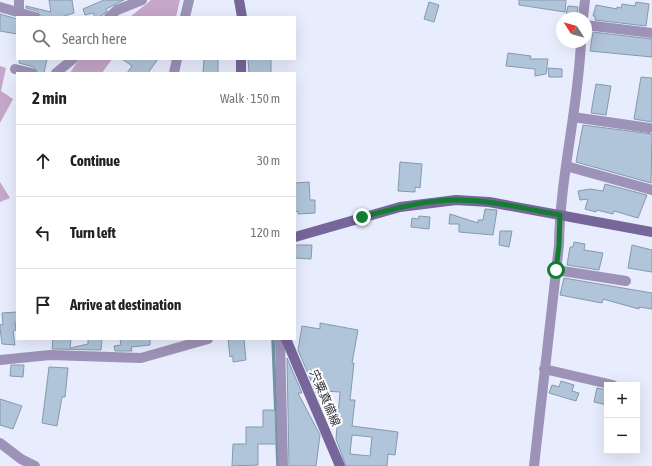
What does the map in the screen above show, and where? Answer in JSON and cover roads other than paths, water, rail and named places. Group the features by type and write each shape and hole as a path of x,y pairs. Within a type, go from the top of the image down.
{"street":[{"path":"19,0 19,12"},
{"path":"110,16 117,10 142,0"},
{"path":"185,16 189,0"},
{"path":"239,0 242,16"},
{"path":"584,12 585,0"},
{"path":"0,7 32,16"},
{"path":"592,26 652,33"},
{"path":"534,466 559,245 560,215 580,69 581,48"},
{"path":"57,72 73,60"},
{"path":"174,72 178,60"},
{"path":"241,60 241,72"},
{"path":"15,69 28,72"},
{"path":"573,117 649,128"},
{"path":"566,166 652,190"},
{"path":"296,237 400,207 456,200 489,202 652,232"},
{"path":"556,270 626,281"},
{"path":"0,360 50,355 141,358 204,340"},
{"path":"280,340 283,466"},
{"name":"宍粟真備線","path":"286,340 340,466"},
{"path":"544,369 604,383"},
{"path":"0,444 35,466"}],"waterway":[{"path":"273,340 278,466"}]}
